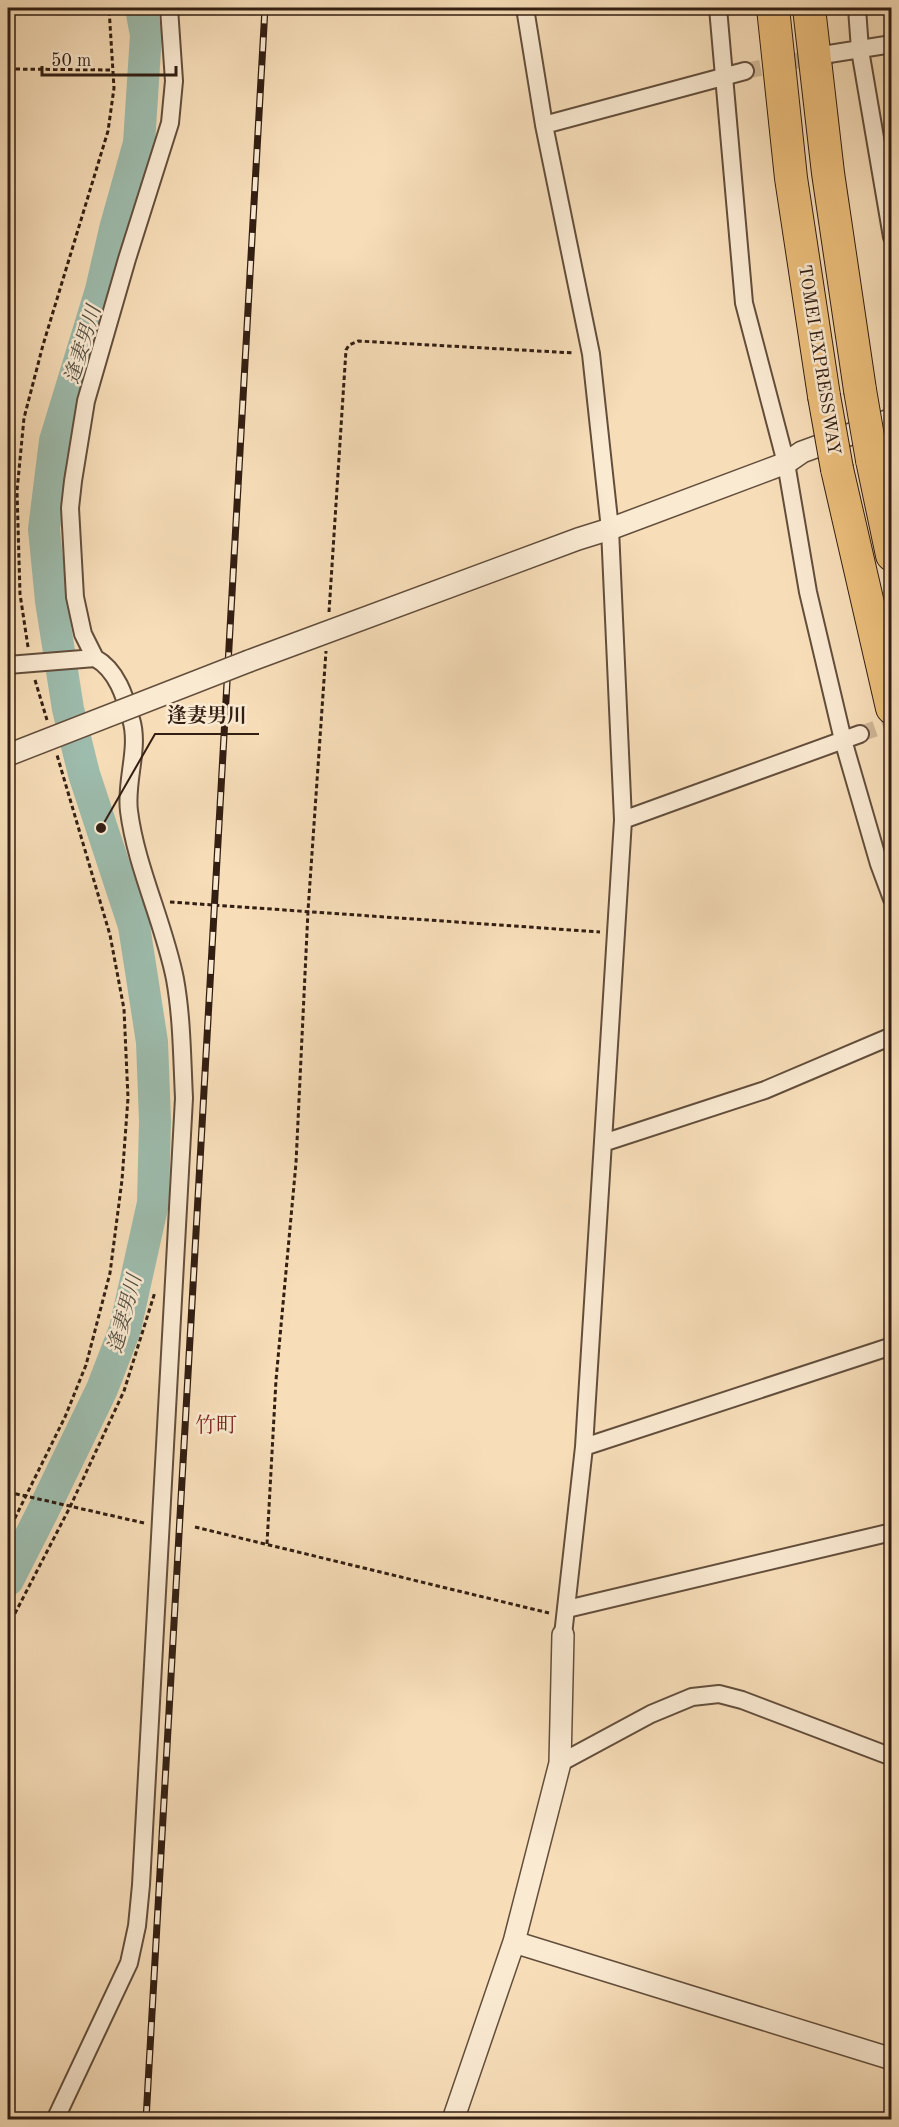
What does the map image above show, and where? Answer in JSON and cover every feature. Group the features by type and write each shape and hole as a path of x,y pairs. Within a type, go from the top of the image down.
{"highway":[{"name":"TOMEI EXPRESSWAY","path":"773,8 791,178 824,396 837,469 891,708"},
{"name":"TOMEI EXPRESSWAY","path":"809,8 828,173 860,390 891,555"}],"street":[{"path":"55,2120 129,1963 137,1926 161,1527 184,1098 181,1030 175,979 128,810 134,730 117,678 104,663 95,658 83,634 75,597 71,561 71,499 76,453 86,401 127,259 170,123 174,81 169,8"},
{"path":"453,2120 514,1942 560,1763 565,1620 584,1447 623,820 610,529 591,354 544,125 525,8"},
{"path":"718,8 744,303 786,463 808,592 843,740 891,899"},
{"path":"857,8 860,50 891,237"},
{"path":"829,54 891,44"},
{"path":"544,125 745,71"},
{"path":"8,754 249,661 786,463 802,452 891,419"},
{"path":"8,664 95,658"},
{"path":"623,820 860,734"},
{"path":"603,1143 765,1090 891,1036"},
{"path":"584,1447 891,1346"},
{"path":"565,1620 891,1532"},
{"path":"560,1763 651,1714 692,1697 719,1694 742,1700 891,1757"},
{"path":"514,1942 891,2059"}],"path":[{"path":"47,720 20,594 17,491 24,418 108,130 114,88 109,8"},
{"path":"8,69 113,70"},
{"path":"328,622 346,350 349,345 358,341 591,354"},
{"path":"267,1544 276,1380 296,1163 308,911 327,644"},
{"path":"8,1532 65,1417 86,1365 107,1284 122,1180 128,1098 124,1009 110,935 57,754"},
{"path":"153,901 615,933"},
{"path":"8,1627 70,1507 124,1391 158,1282"},
{"path":"8,1492 161,1527"},
{"path":"195,1527 565,1620"}],"waterway":[{"name":"逢妻男川","path":"8,1580 102,1389 125,1329 153,1203 155,1121 152,1042 134,926 84,774 68,709 51,601 44,529 55,441 101,290 139,143 146,35 141,8"}],"tunnel":[{"path":"745,71 821,56"},
{"path":"860,734 892,723"}],"railway":[{"path":"146,2120 265,8"}],"place":[{"name":"逢妻男川","path":"101,828"}],"district":[{"name":"竹町","path":"216,1426"}]}
